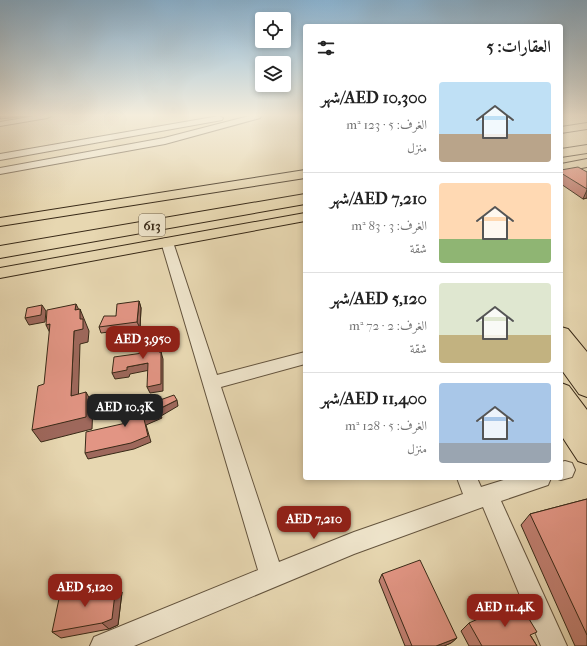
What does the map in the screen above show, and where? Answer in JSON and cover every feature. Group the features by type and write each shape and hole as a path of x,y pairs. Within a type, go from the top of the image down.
{"highway":[{"path":"563,153 587,149"},
{"name":"613","path":"0,239 303,187"},
{"name":"613","path":"0,252 303,199"}],"main road":[{"path":"563,168 587,163"},
{"path":"0,222 303,173"},
{"path":"0,273 303,217"},
{"path":"563,336 587,366"},
{"path":"563,357 587,388"},
{"path":"563,395 587,428"},
{"path":"563,419 587,453"},
{"path":"563,419 587,456"}],"street":[{"path":"0,157 62,146"},
{"path":"0,172 138,146"},
{"path":"167,242 272,577"},
{"path":"212,383 303,359"},
{"path":"468,480 482,497 554,646"},
{"path":"103,646 354,543 482,497 535,480"}],"building":[{"path":"578,167 587,172 587,189 563,174 563,170"},
{"path":"139,301 137,322 99,327 104,316 116,316 117,304"},
{"path":"76,304 75,310 80,309 80,319 83,319 83,329 74,331 71,396 86,392 86,417 32,430 38,386 44,384 50,324 46,325 47,310"},
{"path":"42,305 41,315 25,318 27,308"},
{"path":"152,332 159,352 161,352 161,384 147,387 148,363 127,367 127,370 112,373 114,357 143,353 138,337"},
{"path":"174,395 177,400 159,409 160,412 144,419 148,436 131,443 85,453 86,432 126,423 124,413"},
{"path":"587,499 587,635 530,514"},
{"path":"420,560 457,638 436,646 412,646 382,574"},
{"path":"116,585 112,619 102,623 52,632 60,594"},
{"path":"518,601 537,632 530,635 537,646 482,646 469,623"}]}
